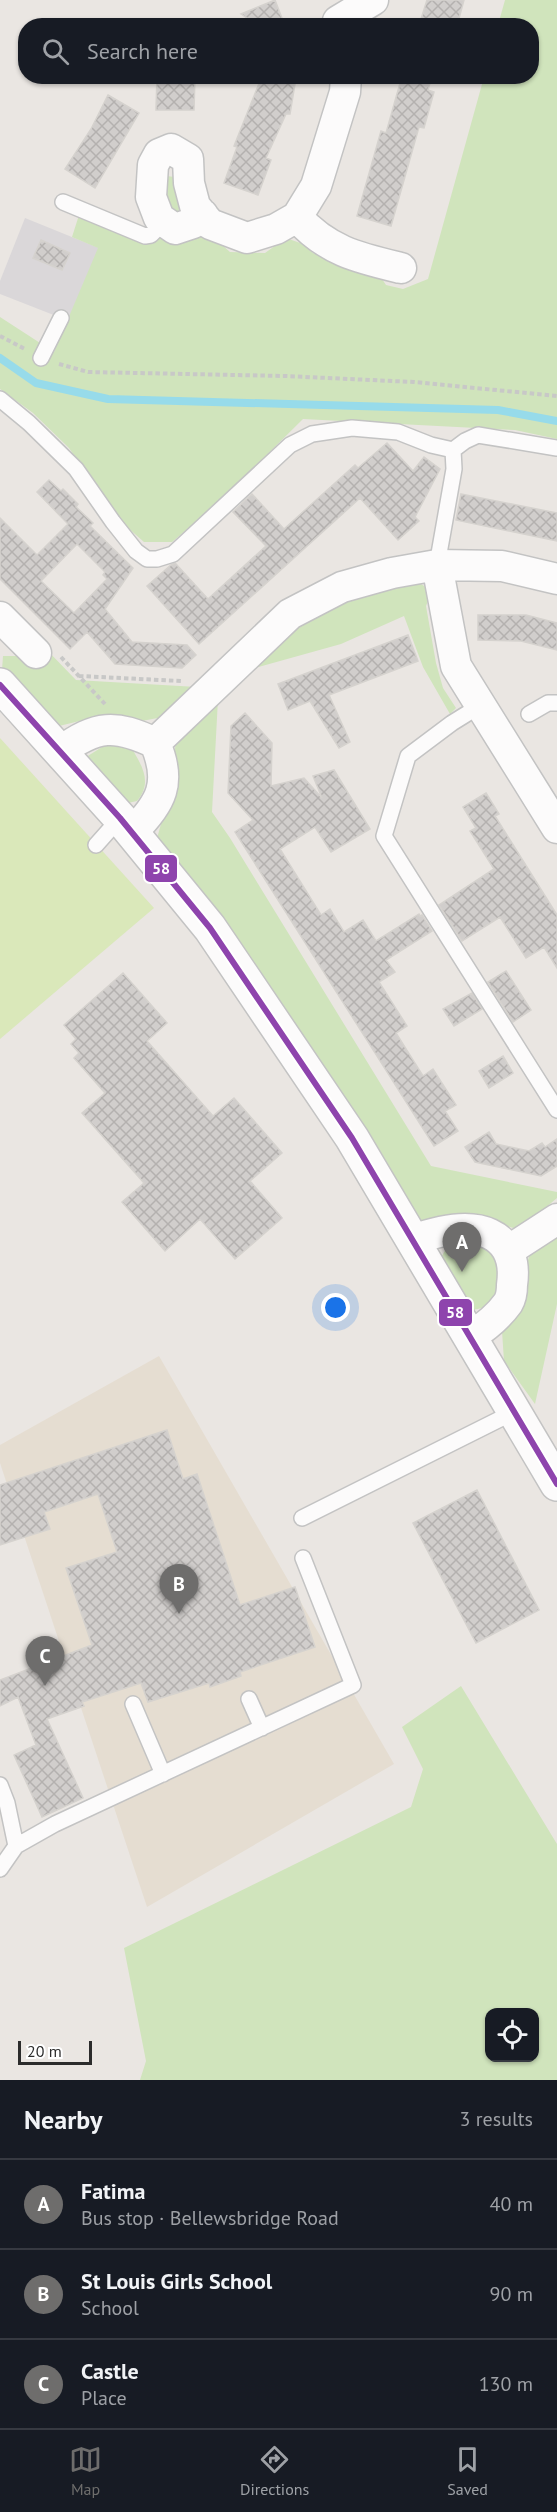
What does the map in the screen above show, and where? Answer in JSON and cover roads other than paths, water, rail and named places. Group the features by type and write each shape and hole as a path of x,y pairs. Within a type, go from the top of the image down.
{"street":[{"path":"336,16 373,0"},
{"path":"202,215 193,223 175,229 159,218 151,197 153,165 159,154 171,149 188,159 189,183 195,206 210,224 247,238 276,229 297,217 316,186 345,92 345,84"},
{"path":"297,217 317,237 355,257 401,268"},
{"path":"437,565 456,666 557,828"},
{"path":"155,743 290,614 342,587 392,573 437,565 502,566 557,579"},
{"path":"4,628 36,652"},
{"path":"0,685 126,825 210,928 352,1138 557,1484"},
{"path":"61,751 79,738 100,730 126,730 155,743 163,762 162,791 152,813 126,825"},
{"path":"508,1251 557,1219"},
{"path":"412,1240 440,1230 465,1230 489,1233 508,1251 513,1262 510,1301 497,1316 470,1337"}],"lane":[{"path":"63,202 145,236 151,235 164,222"},
{"path":"41,358 61,318"},
{"path":"0,399 29,423 76,469 112,522 136,551 147,559 157,559 173,554 290,445 312,434 352,428 398,432 430,446 453,450 478,435 557,448"},
{"path":"437,565 454,470 453,450"},
{"path":"529,714 548,703 557,703"},
{"path":"481,705 452,723 408,756 384,836 557,1110"},
{"path":"96,845 126,825"},
{"path":"302,1518 514,1412"},
{"path":"0,1869 16,1846 55,1824 353,1685 303,1558"},
{"path":"249,1699 262,1728"},
{"path":"133,1704 163,1774"},
{"path":"0,1785 7,1803 16,1846"}],"waterway":[{"path":"0,358 36,383 108,399 498,410 557,421"}],"place":[{"name":"Fatima","path":"462,1272"},
{"name":"St Louis Girls School","path":"179,1614"},
{"name":"Castle","path":"45,1686"}]}
